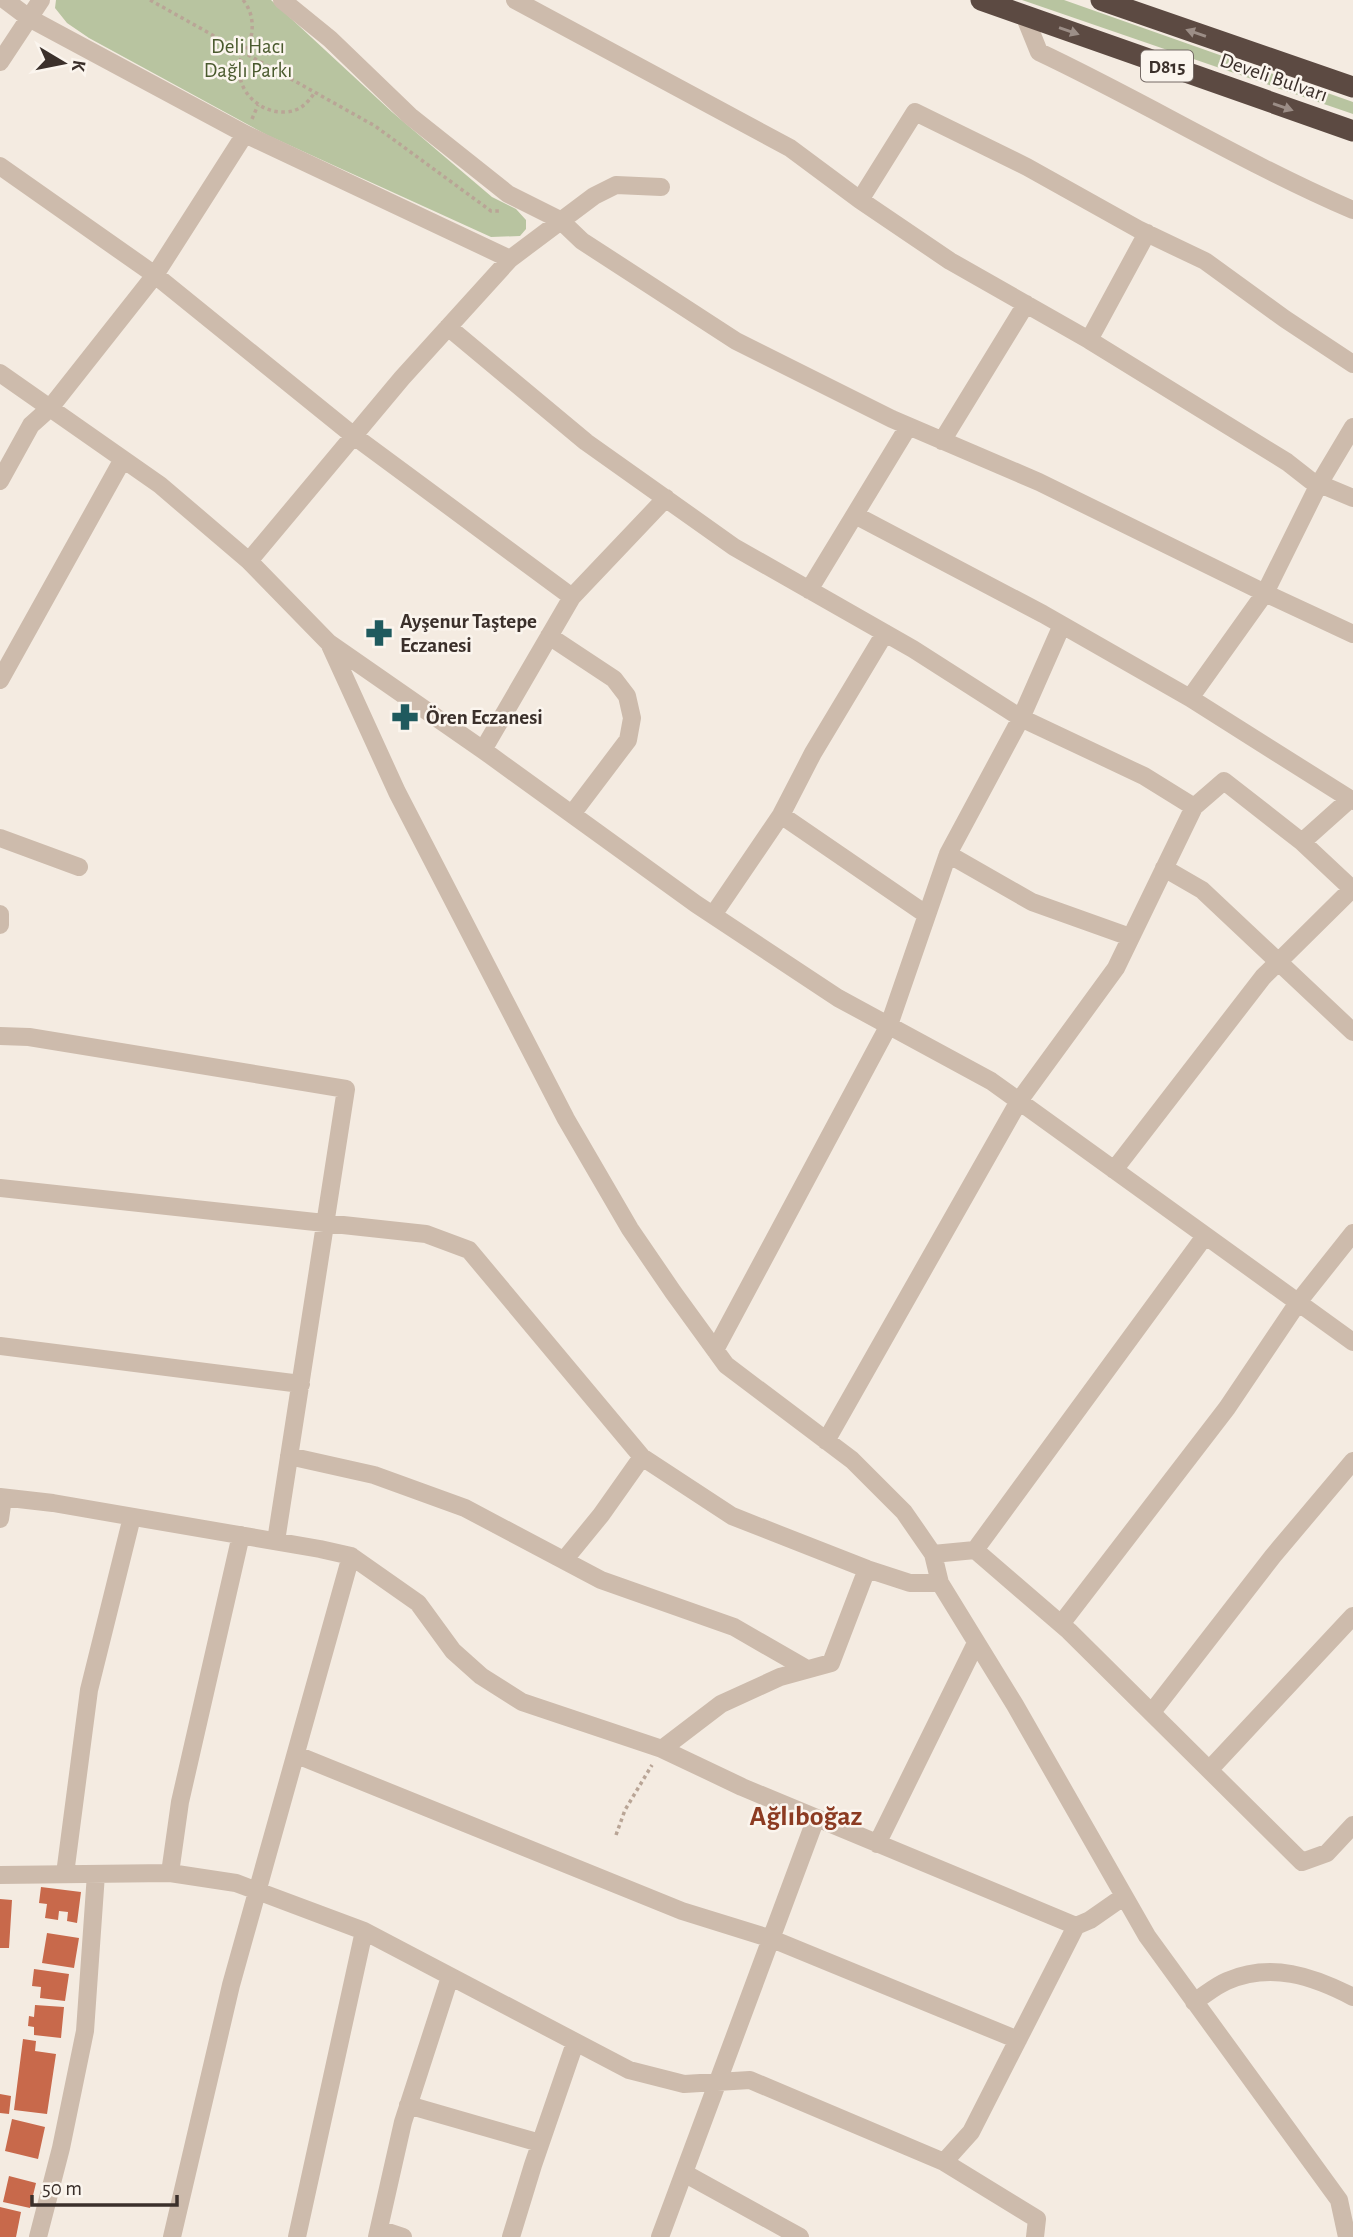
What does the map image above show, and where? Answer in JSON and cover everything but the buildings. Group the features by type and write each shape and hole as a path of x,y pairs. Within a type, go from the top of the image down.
{"highway":[{"name":"Develi Bulvarı","path":"981,0 1353,131"},
{"name":"Develi Bulvarı","path":"1101,0 1353,88"}],"street":[{"path":"5,0 29,18 245,134 510,259"},
{"path":"0,62 41,0"},
{"path":"282,0 330,39 410,116 508,194 561,220 582,241 736,341 908,427 1039,482 1353,634"},
{"path":"515,0 790,148 950,261 1089,340 1287,462 1310,480 1353,498"},
{"path":"1024,15 1039,52 1110,85 1308,191 1353,210"},
{"path":"860,200 915,112 1027,167 1147,233 1205,261 1353,364"},
{"path":"0,481 31,425 50,408 155,275 245,134"},
{"path":"0,166 155,275 354,436 572,597"},
{"path":"249,561 354,436 510,259 594,195 616,185 661,187"},
{"path":"1089,340 1147,233"},
{"path":"942,441 1026,304"},
{"path":"449,327 586,442 734,547 885,633 1021,718 1090,753 1144,776 1194,807"},
{"path":"0,373 160,485 249,561 329,643 713,915 838,998 991,1081 1353,1342"},
{"path":"809,590 908,427"},
{"path":"1191,698 1265,593 1319,484 1353,427"},
{"path":"0,680 123,459"},
{"path":"482,750 572,597 666,498"},
{"path":"855,514 1191,698 1352,800 1302,842"},
{"path":"715,1350 890,1026 948,854 1021,718 1062,625"},
{"path":"713,915 781,815 813,753 885,633"},
{"path":"549,636 614,679 627,696 632,718 628,740 572,814"},
{"path":"329,643 397,792 566,1119 631,1228 726,1365 852,1461 904,1512 933,1554 940,1583 1015,1705 1147,1937 1339,2200 1347,2237"},
{"path":"826,1441 1019,1101 1116,968 1194,807 1224,781 1302,842 1353,888 1263,977 1114,1170"},
{"path":"781,815 927,915"},
{"path":"0,838 79,867"},
{"path":"948,854 1032,902 1130,937"},
{"path":"1164,869 1202,890 1353,1032"},
{"path":"0,914 0,925"},
{"path":"0,1036 29,1037 346,1089 276,1541"},
{"path":"0,1188 426,1234 469,1250 642,1457 732,1516 910,1583 940,1583"},
{"path":"1061,1624 1227,1408 1299,1301 1353,1233"},
{"path":"975,1550 1205,1236"},
{"path":"0,1346 301,1384"},
{"path":"289,1456 374,1475 465,1508 601,1580 734,1627 807,1669"},
{"path":"565,1559 601,1515 642,1457"},
{"path":"1152,1712 1273,1556 1353,1461"},
{"path":"0,1519 2,1498 53,1503 351,1556 418,1602 453,1651 481,1676 522,1702 662,1749 742,1787 1076,1926"},
{"path":"65,1874 89,1690 132,1517"},
{"path":"170,1873 180,1802 241,1535"},
{"path":"933,1554 975,1550 1061,1624 1302,1862 1327,1853 1353,1825"},
{"path":"172,2237 231,1985 351,1556"},
{"path":"662,1749 722,1704 780,1677 831,1663 867,1569"},
{"path":"1210,1769 1353,1616"},
{"path":"877,1844 976,1643"},
{"path":"297,1755 682,1911 772,1939 1018,2040"},
{"path":"660,2237 816,1818"},
{"path":"0,1875 170,1873 236,1883 259,1891 364,1931 629,2070 684,2084 751,2080 944,2162 1037,2219 1035,2237"},
{"path":"38,2237 61,2148 85,2031 96,1874"},
{"path":"944,2162 971,2132 1076,1926 1090,1920 1123,1897"},
{"path":"298,2237 364,1931"},
{"path":"1194,2002 1225,1982 1256,1973 1272,1972 1308,1977 1353,1997"},
{"path":"403,2237 378,2233 408,2105 450,1977"},
{"path":"511,2237 575,2043"},
{"path":"408,2105 540,2143"},
{"path":"684,2173 800,2237"}],"path":[{"path":"150,0 375,126 491,211 502,211 508,194"},
{"path":"243,0 252,17 250,43 241,60 241,82 261,107 286,113 300,109 315,92"},
{"path":"615,1835 625,1810 662,1749"}],"green space":[{"name":"Deli Hacı Dağlı Parkı","path":"56,0 271,0 392,112 492,197 516,209 526,220 526,229 520,236 491,237 267,135 89,38 67,23 55,8"},
{"path":"1022,0 1064,0 1353,102 1353,114"}],"place":[{"name":"Ayşenur Taştepe Eczanesi","path":"379,633"},
{"name":"Ören Eczanesi","path":"405,717"}],"district":[{"name":"Ağlıboğaz","path":"806,1815"}]}
